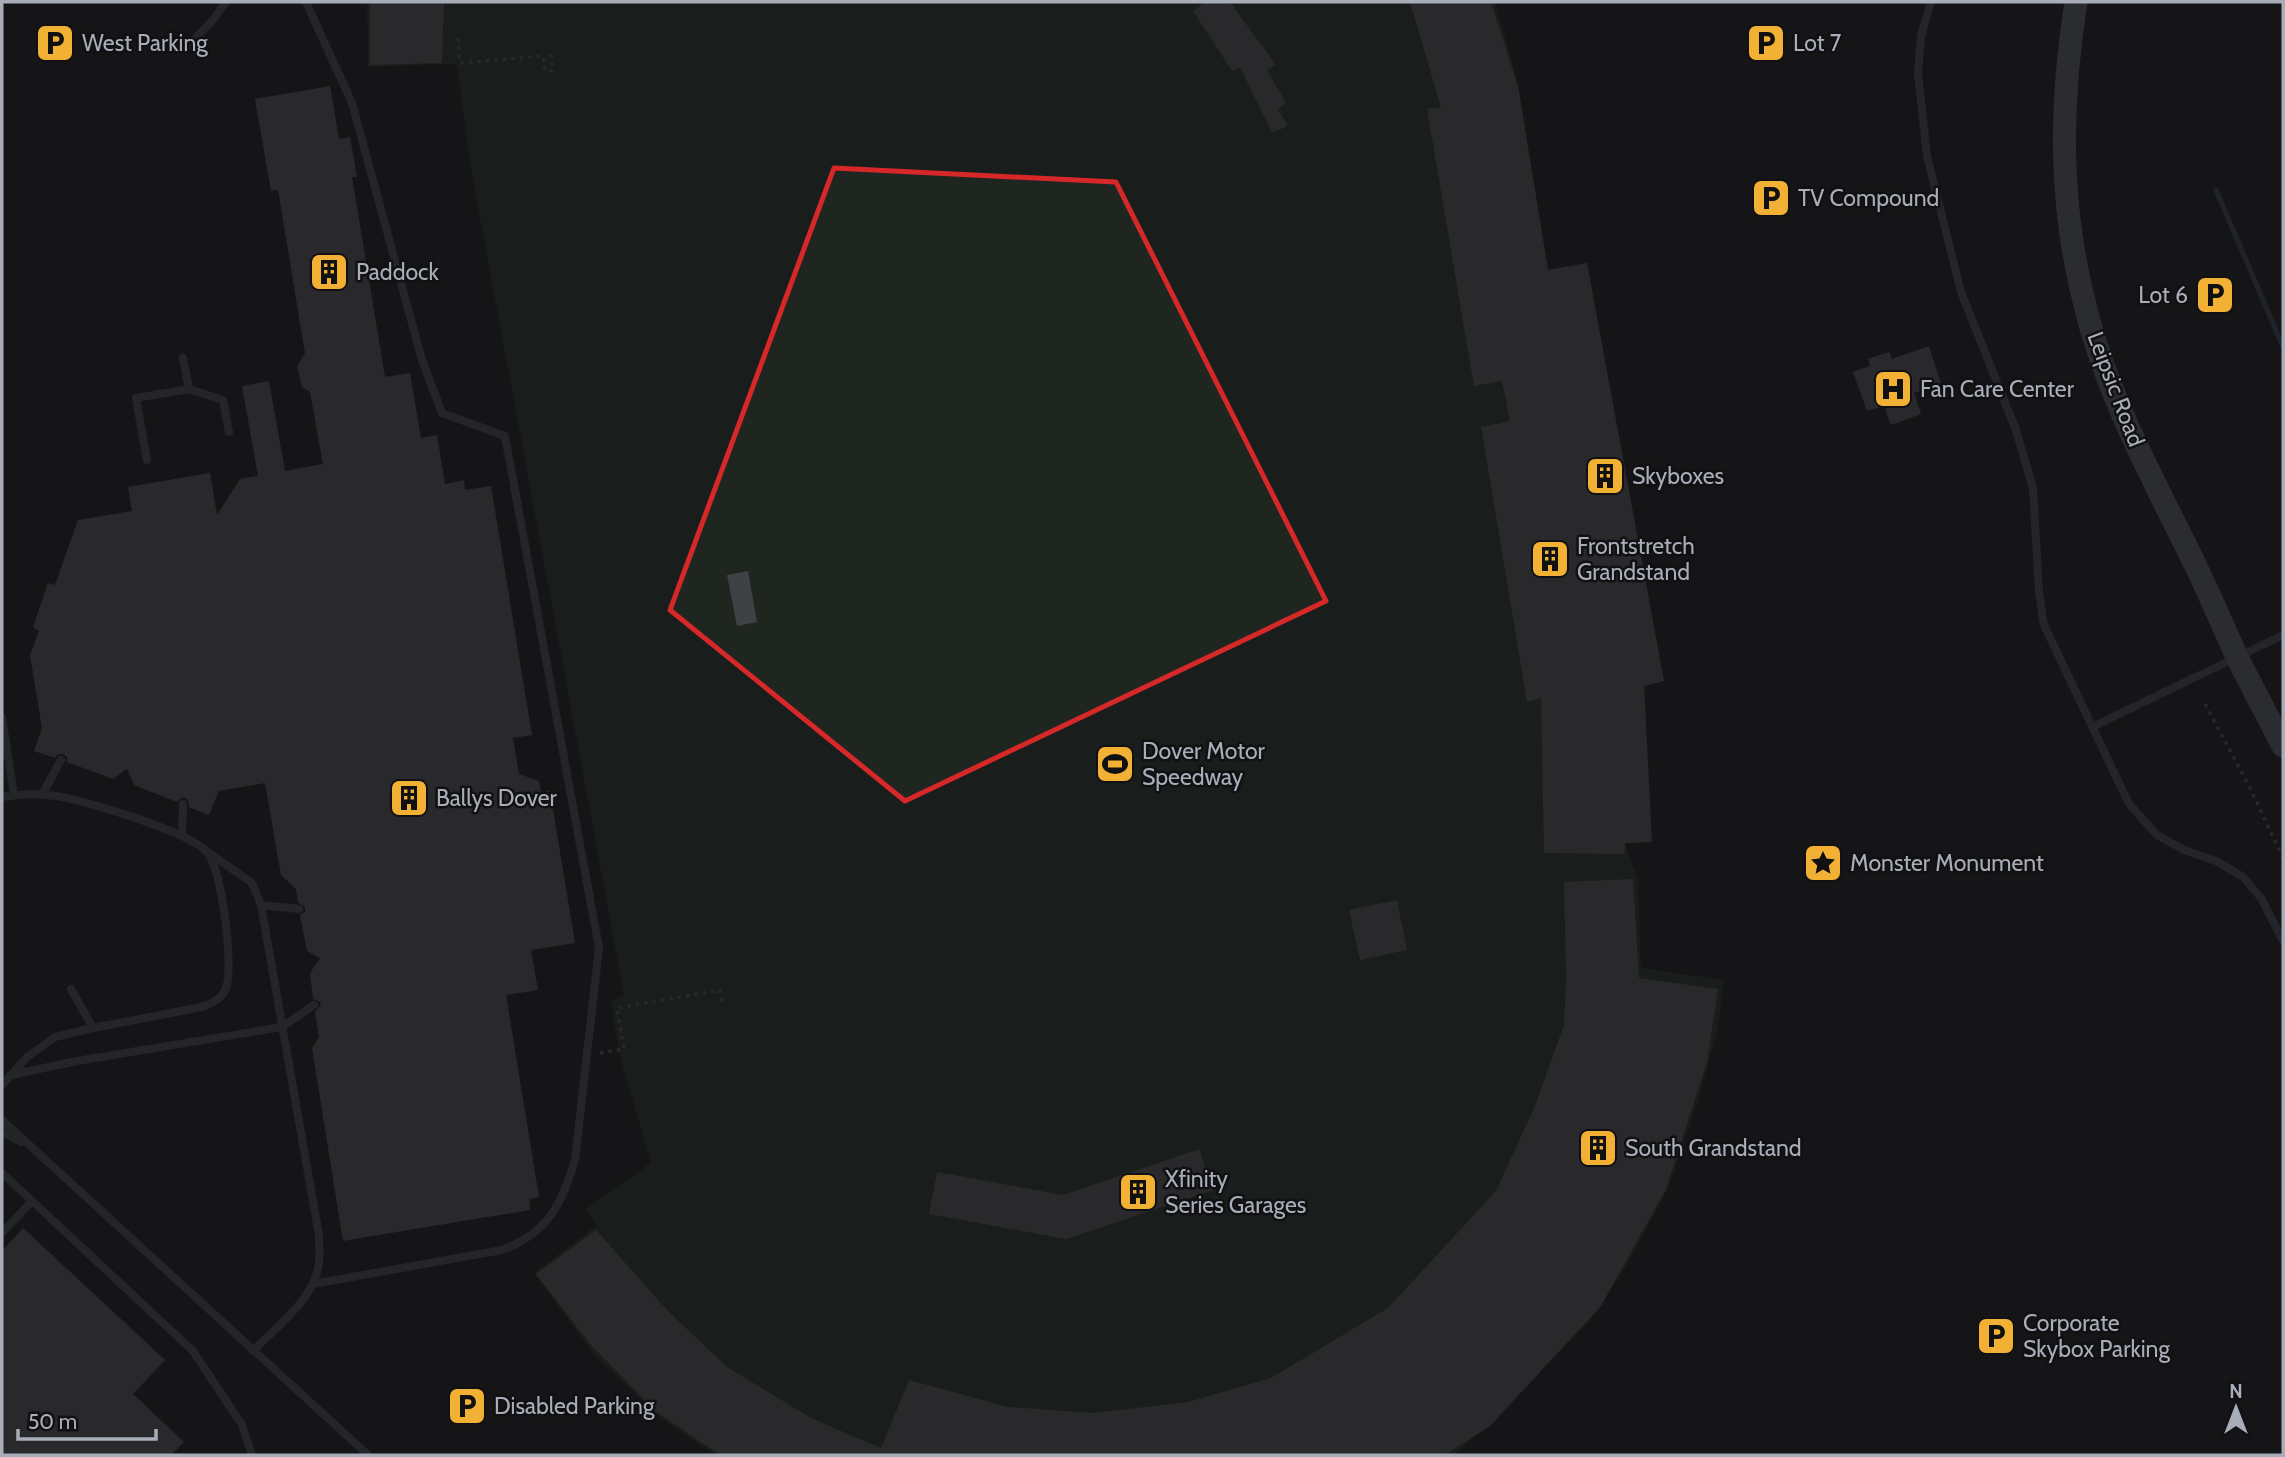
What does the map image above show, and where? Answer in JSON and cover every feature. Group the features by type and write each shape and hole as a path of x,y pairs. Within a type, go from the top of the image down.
{"street":[{"name":"Leipsic Road","path":"2076,2 2067,66 2063,160 2067,205 2088,317 2132,434 2238,658 2283,746"}],"lane":[{"path":"189,45 226,2"},
{"path":"306,2 352,103 422,360 442,413 505,436 599,948 575,1160 565,1192 553,1216 520,1243 502,1250 313,1284"},
{"path":"1931,2 1921,36 1918,73 1927,156 1961,292 2016,430 2033,488 2039,592 2044,625 2129,804 2157,835 2184,850 2216,861 2243,877 2261,898 2283,941"},
{"path":"183,358 189,389"},
{"path":"147,460 136,398 189,389 223,400 229,432"},
{"path":"2092,727 2283,635"},
{"path":"2,717 14,795"},
{"path":"42,795 61,760"},
{"path":"2,797 57,796 132,816 182,836 252,883 261,905 319,1235 319,1264 313,1284 289,1315 253,1351"},
{"path":"182,836 183,804"},
{"path":"2,1085 27,1057 55,1037 202,1007 215,1002 225,991 229,976 229,946 217,872 208,852"},
{"path":"261,905 299,909"},
{"path":"71,989 93,1028"},
{"path":"11,1075 78,1061 282,1027 314,1005"},
{"path":"2,1120 368,1455"},
{"path":"2,1132 30,1146"},
{"path":"2,1173 193,1351 242,1425 252,1455"},
{"path":"2,1233 32,1201"}],"path":[{"path":"458,38 460,63 543,55 545,71 552,71 551,54"},
{"path":"2206,704 2283,859"},
{"path":"587,1055 624,1049 617,1009 720,990 723,1005"}],"highlighted area":[{"path":"834,168 1116,182 1326,601 905,801 670,610"}],"shaded area":[{"name":"Dover Motor Speedway","path":"367,2 1495,2 1518,83 1548,270 1587,263 1664,681 1644,686 1652,842 1625,844 1638,879 1641,968 1724,980 1717,1031 1700,1095 1668,1189 1625,1268 1590,1321 1457,1453 715,1455 663,1420 597,1358 534,1273 596,1226 586,1209 651,1163 620,1057 611,1001 624,995 469,158 457,65 368,67"}],"building":[{"path":"370,2 444,2 442,63 370,65"},
{"path":"1206,2 1230,2 1276,65 1267,70 1286,103 1278,109 1288,126 1272,133 1240,67 1232,71 1193,11"},
{"name":"Frontstretch Grandstand","path":"1410,2 1491,2 1518,87 1548,270 1587,263 1664,681 1644,686 1652,842 1625,843 1625,854 1544,853 1541,698 1527,702 1481,427 1510,421 1502,381 1474,386 1427,109 1441,107"},
{"name":"Ballys Dover","path":"330,86 339,139 350,137 357,177 352,177 385,377 410,373 421,438 437,435 445,484 464,480 465,490 491,486 532,735 513,738 519,774 539,781 541,792 550,791 575,943 531,950 538,990 506,995 539,1197 529,1199 530,1210 343,1241 312,1048 319,1037 315,1012 321,1005 313,999 310,973 320,958 307,951 300,915 305,912 305,907 298,902 296,889 281,875 265,783 219,791 209,815 189,807 186,798 177,802 134,785 127,769 113,779 67,762 67,757 63,754 58,754 55,758 34,751 42,728 30,655 39,631 33,627 48,583 55,585 78,520 132,511 128,487 210,473 217,515 240,479 258,476 242,386 269,381 285,471 323,464 310,392 302,387 297,366 305,353 278,190 271,191 255,99"},
{"name":"Fan Care Center","path":"1929,346 1941,384 1914,393 1921,414 1891,425 1884,406 1867,411 1853,372 1870,366 1868,359 1889,352 1892,359"},
{"path":"748,571 757,622 737,626 727,575"},
{"name":"South Grandstand","path":"1633,879 1639,978 1718,989 1707,1062 1666,1189 1601,1306 1490,1426 1445,1455 720,1455 655,1411 590,1344 536,1274 596,1230 668,1311 727,1367 811,1418 881,1448 909,1380 1008,1407 1093,1413 1188,1402 1271,1378 1388,1308 1496,1191 1535,1106 1564,1025 1564,882"},
{"path":"1397,900 1407,950 1360,960 1349,910"},
{"name":"Xfinity Series Garages","path":"1199,1149 1213,1190 1066,1239 929,1214 937,1172 1063,1195"},
{"path":"23,1228 165,1360 133,1394 184,1442 171,1455 2,1455 2,1251"}],"waterway":[{"path":"2216,190 2283,347"}],"place":[{"name":"West Parking","path":"55,43"},
{"name":"Lot 7","path":"1766,43"},
{"name":"TV Compound","path":"1771,198"},
{"name":"Paddock","path":"329,272"},
{"name":"Lot 6","path":"2215,295"},
{"name":"Fan Care Center","path":"1893,389"},
{"name":"Skyboxes","path":"1605,476"},
{"name":"Frontstretch Grandstand","path":"1550,559"},
{"name":"Dover Motor Speedway","path":"1115,764"},
{"name":"Ballys Dover","path":"409,798"},
{"name":"Monster Monument","path":"1823,863"},
{"name":"South Grandstand","path":"1598,1148"},
{"name":"Xfinity Series Garages","path":"1138,1192"},
{"name":"Corporate Skybox Parking","path":"1996,1336"},
{"name":"Disabled Parking","path":"467,1406"}]}
